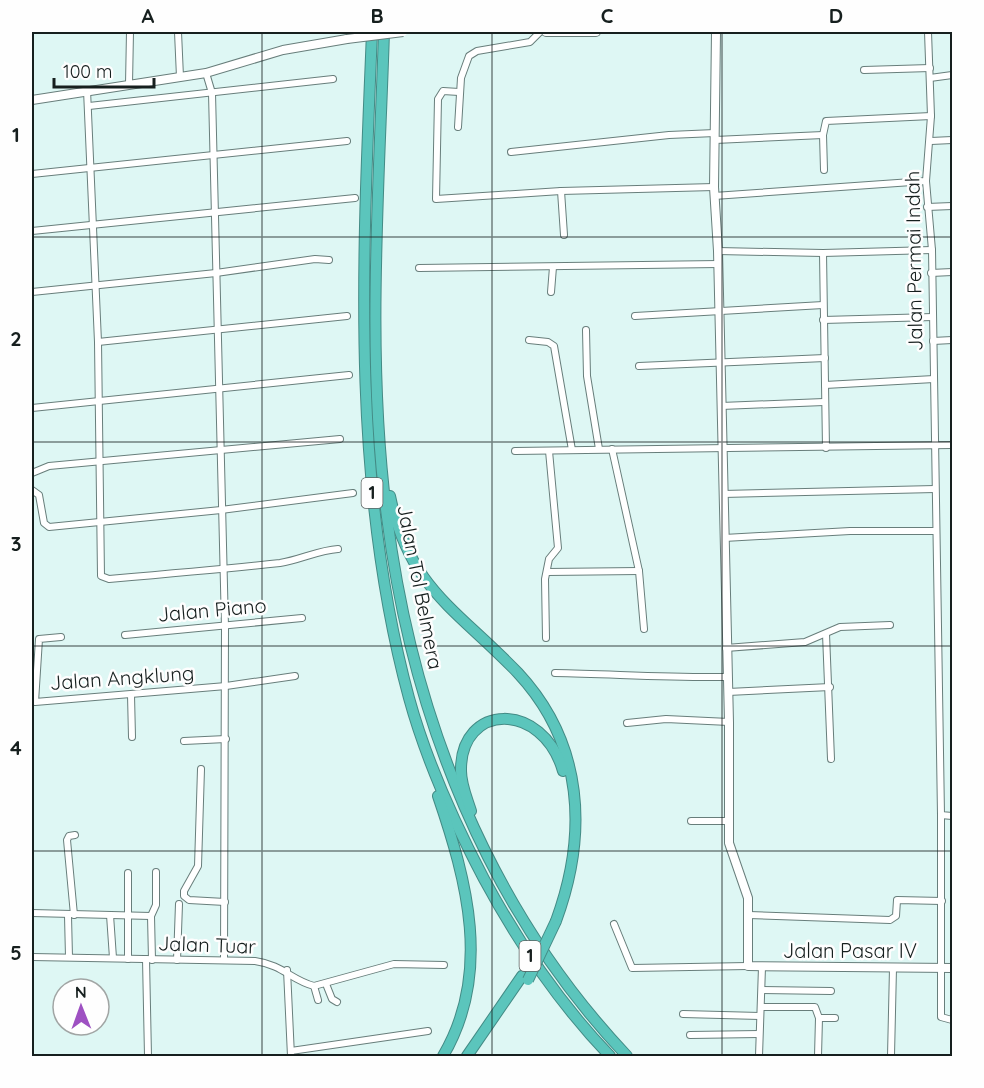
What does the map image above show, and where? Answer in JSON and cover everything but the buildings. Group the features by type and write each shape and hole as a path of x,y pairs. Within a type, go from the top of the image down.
{"highway":[{"name":"Jalan Tol Belmera","path":"372,32 364,302 369,452 374,517 398,650 418,724 446,798 502,912 560,998 610,1056"},
{"name":"Jalan Tol Belmera","path":"384,32 377,309 381,451 388,526 411,649 438,742 459,800 488,860 534,940 569,988 627,1056"},
{"path":"381,451 398,528 415,565 444,604 519,674 545,711 564,748 575,791 576,827 568,883 525,978 474,1056"},
{"path":"488,860 463,787 462,756 475,732 494,720 519,720 540,731 548,738 556,751 570,804 568,855 553,919"},
{"path":"418,724 425,758 458,860 471,921 470,977 455,1034 443,1056"},
{"path":"467,1056 525,978"}],"street":[{"path":"129,84 130,32"},
{"path":"178,32 180,77"},
{"path":"32,100 87,89 206,73 283,50 403,32"},
{"path":"458,127 459,92 469,56 477,51 530,42 540,32"},
{"path":"546,32 596,32"},
{"path":"614,924 632,968 748,966 749,915 745,883 731,854 729,821 719,264 714,191 716,32"},
{"name":"Jalan Permai Indah","path":"928,32 931,141 926,182 932,250 942,901 948,968 941,1017 952,1020"},
{"path":"864,70 930,68"},
{"path":"206,73 212,93 225,627 224,960"},
{"path":"930,78 952,75"},
{"path":"89,106 333,80"},
{"path":"87,89 98,342 101,576 105,579 293,561 328,549 339,549"},
{"path":"459,92 443,91 438,99 436,199 561,191 714,191 926,182"},
{"path":"824,170 823,125 831,120 931,116"},
{"path":"511,152 669,135 715,137 823,135"},
{"path":"931,141 952,140"},
{"path":"32,174 213,153 347,141"},
{"path":"561,191 564,235"},
{"path":"32,231 355,198"},
{"path":"927,207 952,206"},
{"path":"718,251 823,253 932,250"},
{"path":"823,253 826,448"},
{"path":"32,292 216,273 315,259 329,260"},
{"path":"419,268 719,264"},
{"path":"551,292 553,267"},
{"path":"931,273 952,272"},
{"path":"636,316 719,313 823,305"},
{"path":"98,342 347,316"},
{"path":"823,320 933,317"},
{"path":"586,330 587,376 598,449"},
{"path":"529,340 548,342 554,346 572,450"},
{"path":"933,340 952,340"},
{"path":"639,366 825,358"},
{"path":"32,408 219,391 349,375"},
{"path":"825,385 934,380"},
{"path":"721,406 824,402"},
{"path":"32,473 45,466 340,439"},
{"path":"515,451 952,445"},
{"path":"612,449 639,571 644,629"},
{"path":"546,638 547,572 549,559 558,550 549,451"},
{"path":"723,494 935,489"},
{"path":"32,490 39,495 46,526 102,523 353,493"},
{"path":"724,538 850,531 936,531"},
{"path":"547,572 639,571"},
{"name":"Jalan Piano","path":"125,634 225,627 302,618"},
{"path":"726,648 805,642 840,627 890,625"},
{"path":"826,634 830,687 831,759"},
{"name":"Jalan Angklung","path":"61,637 39,639 35,702 226,686 295,676"},
{"path":"555,673 620,674 659,678 727,676"},
{"path":"728,692 830,687"},
{"path":"131,695 132,737"},
{"path":"627,723 666,719 729,722"},
{"path":"184,741 226,739"},
{"path":"201,769 198,866 183,891 184,896 189,900 225,902"},
{"path":"941,815 952,816"},
{"path":"691,821 729,821"},
{"path":"69,957 71,916 67,840 69,836 75,835"},
{"path":"148,1056 149,959 151,916 156,904 156,872"},
{"path":"128,873 128,958"},
{"path":"749,915 890,920 896,916 897,900 942,901"},
{"path":"177,960 179,904"},
{"path":"32,913 71,916 128,914 151,916"},
{"path":"110,915 113,958"},
{"name":"Jalan Tuar","path":"32,957 224,960 268,963 287,970 301,983 314,986"},
{"path":"318,1000 314,986 394,964 444,965"},
{"name":"Jalan Pasar IV","path":"748,966 948,968"},
{"path":"759,1056 762,967"},
{"path":"891,1056 893,968"},
{"path":"287,970 291,1054 428,1031"},
{"path":"326,984 332,999 337,1002"},
{"path":"762,990 831,991"},
{"path":"761,1007 815,1007 819,1018 818,1056"},
{"path":"683,1014 760,1016"},
{"path":"819,1018 835,1018"},
{"path":"690,1035 759,1034"}]}
